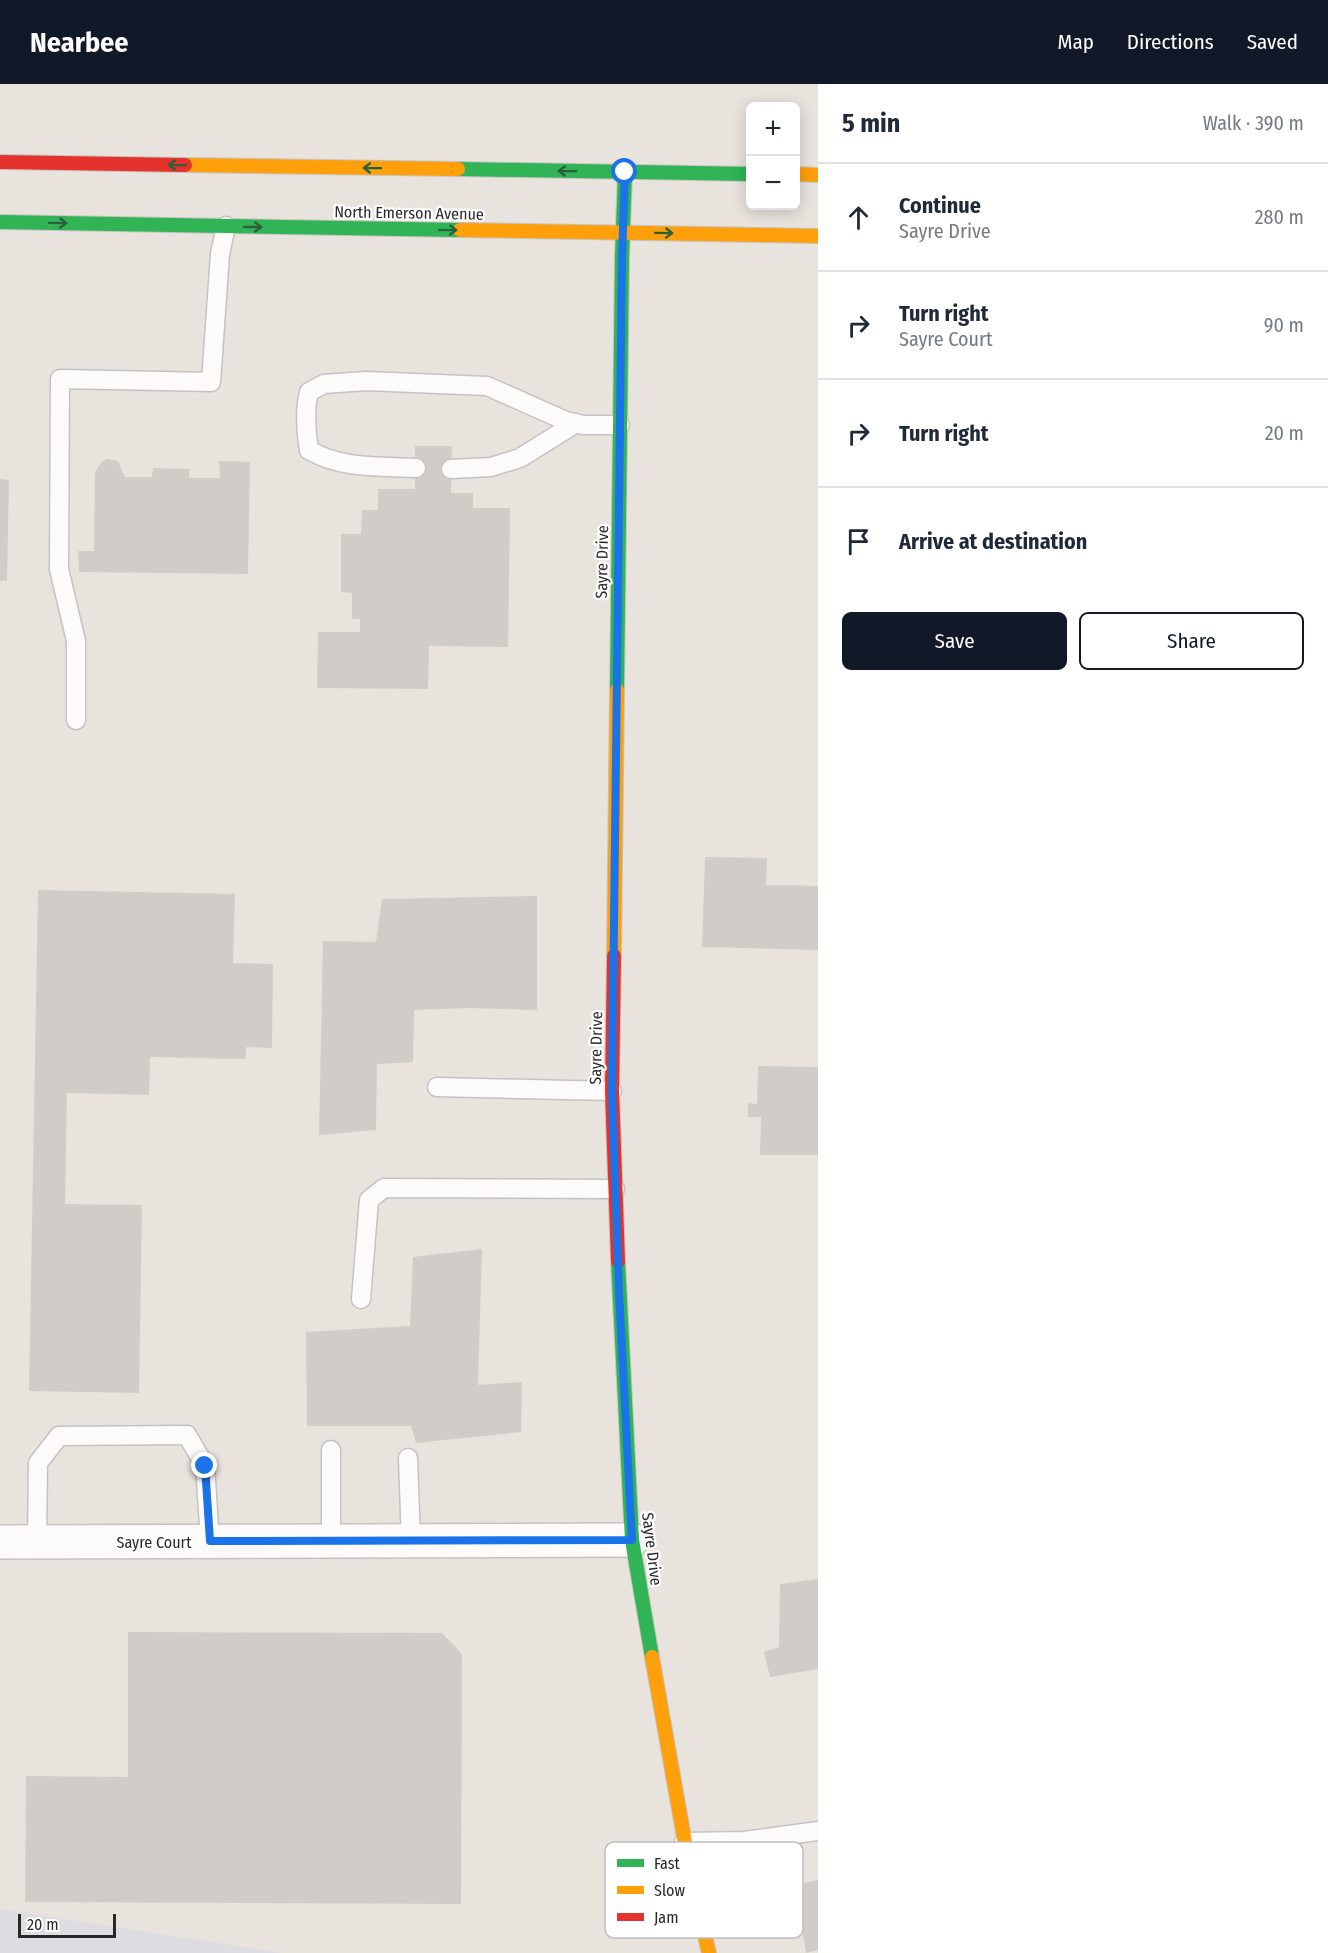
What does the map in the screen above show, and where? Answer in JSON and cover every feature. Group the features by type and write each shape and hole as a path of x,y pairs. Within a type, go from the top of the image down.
{"street":[{"path":"0,162 746,174"},
{"name":"Sayre Drive","path":"625,172 612,1091 615,1189 632,1540 684,1842"},
{"path":"800,174 818,175"},
{"name":"North Emerson Avenue","path":"0,222 818,236"},
{"name":"Sayre Court","path":"0,1542 632,1540"},
{"name":"Sayre Drive","path":"706,1938 709,1953"}],"lane":[{"path":"76,720 76,641 59,569 60,379 211,382 220,254 226,226"},
{"path":"416,468 338,463 323,459 309,450 306,404 309,392 324,384 366,381 487,387 566,421 620,425"},
{"path":"451,469 491,467 520,458 576,423"},
{"path":"437,1087 612,1091"},
{"path":"361,1299 369,1200 384,1188 615,1189"},
{"path":"37,1542 38,1463 59,1436 175,1435 187,1435 205,1466 210,1541"},
{"path":"331,1450 331,1541"},
{"path":"408,1458 411,1541"},
{"path":"684,1842 744,1841 818,1831"}],"shaded area":[{"path":"0,1909 281,1953 0,1953"}],"building":[{"path":"415,446 452,446 451,493 473,493 473,508 510,508 508,647 429,646 428,689 317,688 318,632 360,632 360,619 352,619 352,593 341,592 341,534 361,534 362,510 378,510 378,489 415,489"},
{"path":"108,459 118,461 125,477 152,477 153,468 189,469 189,478 220,478 219,461 250,462 248,574 79,572 78,551 94,551 95,472 102,461"},
{"path":"0,479 9,480 7,581 0,581"},
{"path":"705,857 767,858 766,885 818,886 818,950 702,947"},
{"path":"38,890 235,894 233,963 273,964 272,1048 246,1047 246,1059 150,1057 149,1095 67,1093 65,1204 142,1205 139,1393 29,1391"},
{"path":"537,896 537,1010 470,1008 414,1010 413,1062 377,1064 376,1130 319,1135 323,941 376,942 382,899"},
{"path":"758,1066 818,1067 818,1155 760,1155 761,1117 748,1117 748,1103 757,1104"},
{"path":"482,1249 478,1385 522,1382 521,1432 416,1443 411,1426 307,1426 306,1332 410,1326 413,1257"},
{"path":"818,1579 818,1669 770,1677 764,1652 779,1647 780,1584"},
{"path":"128,1632 442,1633 462,1654 461,1904 25,1902 26,1776 128,1777"},
{"path":"818,1880 818,1950 806,1953 803,1934 803,1883"}],"traffic: fast":[{"path":"458,169 746,174"},
{"path":"617,690 625,172"},
{"path":"0,222 460,230"},
{"path":"618,1261 632,1540 652,1657"}],"traffic: slow":[{"path":"185,165 458,169"},
{"path":"800,174 818,175"},
{"path":"460,230 818,236"},
{"path":"614,956 617,690"},
{"path":"652,1657 685,1842"},
{"path":"705,1938 709,1953"}],"traffic: jam":[{"path":"0,162 185,165"},
{"path":"614,956 612,1091 618,1261"}],"route":[{"path":"205,1466 210,1541 632,1540 619,1292 612,1091 625,172"}]}
